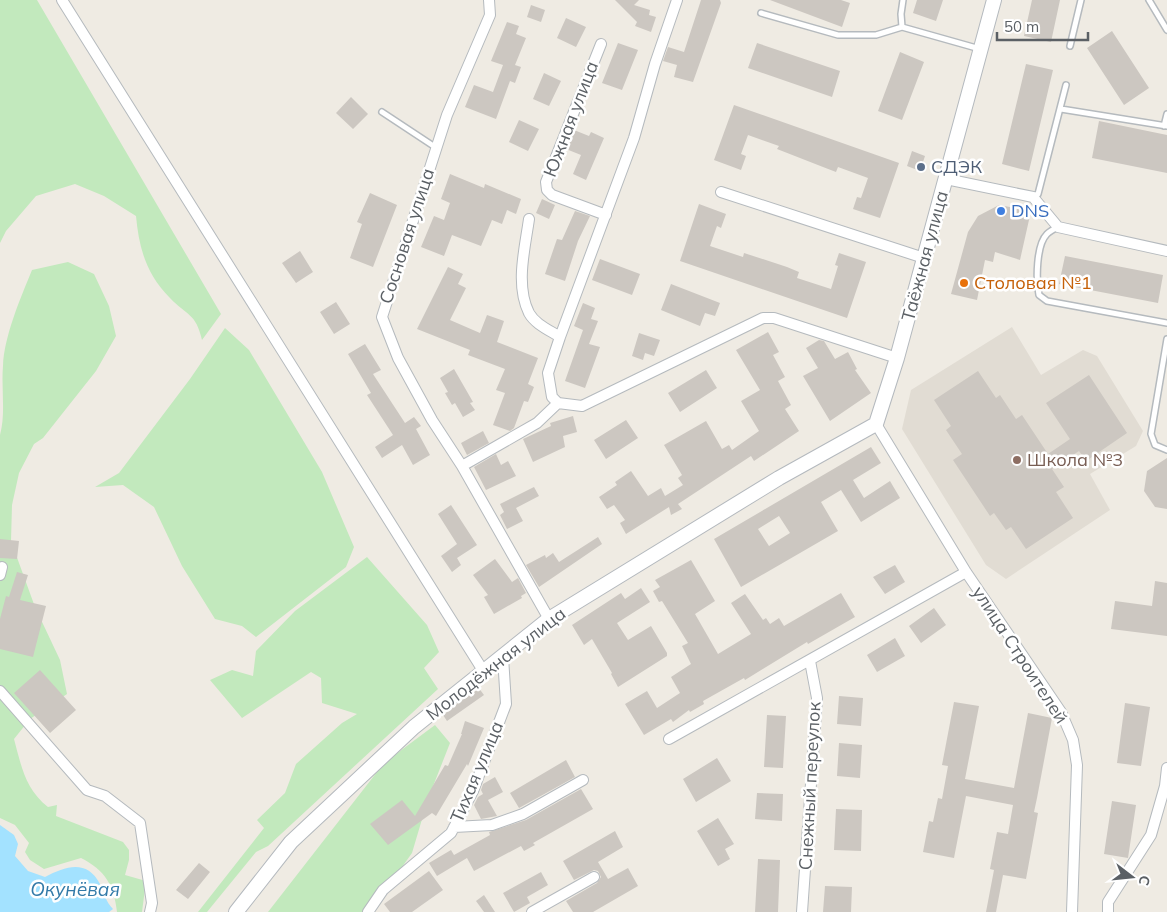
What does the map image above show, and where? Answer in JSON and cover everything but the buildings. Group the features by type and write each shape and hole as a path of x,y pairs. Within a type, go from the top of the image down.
{"main road":[{"name":"Таёжная улица","path":"876,424 897,358 994,0"},
{"name":"Молодёжная улица","path":"236,912 291,842 414,727 549,619 780,478 876,424"}],"street":[{"path":"62,0 484,672"},
{"name":"Сосновая улица","path":"489,0 490,15 435,147 382,317 398,358 432,420 462,466 549,619"},
{"path":"677,0 655,64 634,138 548,373 552,397 558,403 582,406 763,318 774,318 897,358"},
{"name":"Южная улица","path":"600,44 546,182 547,190 552,195 606,215"},
{"path":"946,178 1033,197 1058,227 1167,251"},
{"path":"721,192 924,258"},
{"path":"529,220 523,259 523,290 529,313 540,325 560,337"},
{"path":"462,466 537,423 558,403"},
{"name":"улица Строителей","path":"876,424 966,572 1061,712 1073,740 1077,765 1072,912"},
{"path":"669,738 810,661 966,572"},
{"name":"Тихая улица","path":"368,912 383,890 451,833 473,791 506,704 503,657"},
{"name":"Снежный переулок","path":"802,912 816,706 810,661"},
{"path":"0,692 87,790 105,796 140,823 152,902 150,912"},
{"path":"1108,912 1108,902 1152,835 1165,786 1167,768"},
{"path":"454,827 492,826 523,814 583,780"},
{"path":"532,912 594,877"}],"lane":[{"path":"902,28 900,14 904,0"},
{"path":"1070,46 1081,0"},
{"path":"1148,0 1167,30"},
{"path":"761,13 838,35 876,35 902,28 981,49"},
{"path":"1033,197 1038,194 1066,85"},
{"path":"1061,109 1165,126 1167,114"},
{"path":"382,112 435,147"},
{"path":"1058,227 1046,234 1041,248 1036,280 1039,295 1047,301 1167,324"},
{"path":"1167,339 1151,434 1155,445 1167,450"}],"shaded area":[{"name":"Школа №3","path":"1012,327 1041,375 1083,350 1097,356 1143,431 1136,446 1090,474 1110,510 1006,579 986,565 902,429 911,390"}],"green space":[{"path":"0,0 37,0 221,314 202,340 194,320 162,289 149,270 139,239 136,216 104,196 75,184 36,196 6,231 0,243"},
{"path":"68,262 94,274 109,306 116,336 96,371 43,438 34,444 19,473 12,505 11,541 35,607 60,660 67,694 30,719 14,739 29,784 40,800 48,807 57,805 56,816 123,842 129,850 129,860 125,875 146,881 142,912 117,912 116,902 107,879 96,868 81,858 44,869 30,860 25,852 29,843 15,825 0,818 0,435 3,418 4,354 14,317 32,270"},
{"path":"225,328 249,350 322,472 354,547 346,567 256,637 242,626 215,619 182,566 154,507 123,485 95,487 119,473 190,379"},
{"path":"367,557 427,625 439,652 424,668 438,689 268,846 256,852 207,912 198,912 264,828 257,820 285,793 296,764 342,723 357,714 322,703 321,678 311,672 242,718 210,680 232,670 253,676 256,651 295,611"},
{"path":"435,725 450,743 428,799 412,853 397,874 363,912 268,912 384,763"}],"water":[{"name":"Окунёвая","path":"0,825 14,835 18,844 15,856 28,871 45,877 61,870 75,867 89,871 95,876 113,909 109,912 0,912"}],"place":[{"name":"СДЭК","path":"921,167"},
{"name":"DNS","path":"1001,211"},
{"name":"Столовая №1","path":"964,283"},
{"name":"Школа №3","path":"1017,460"}]}
